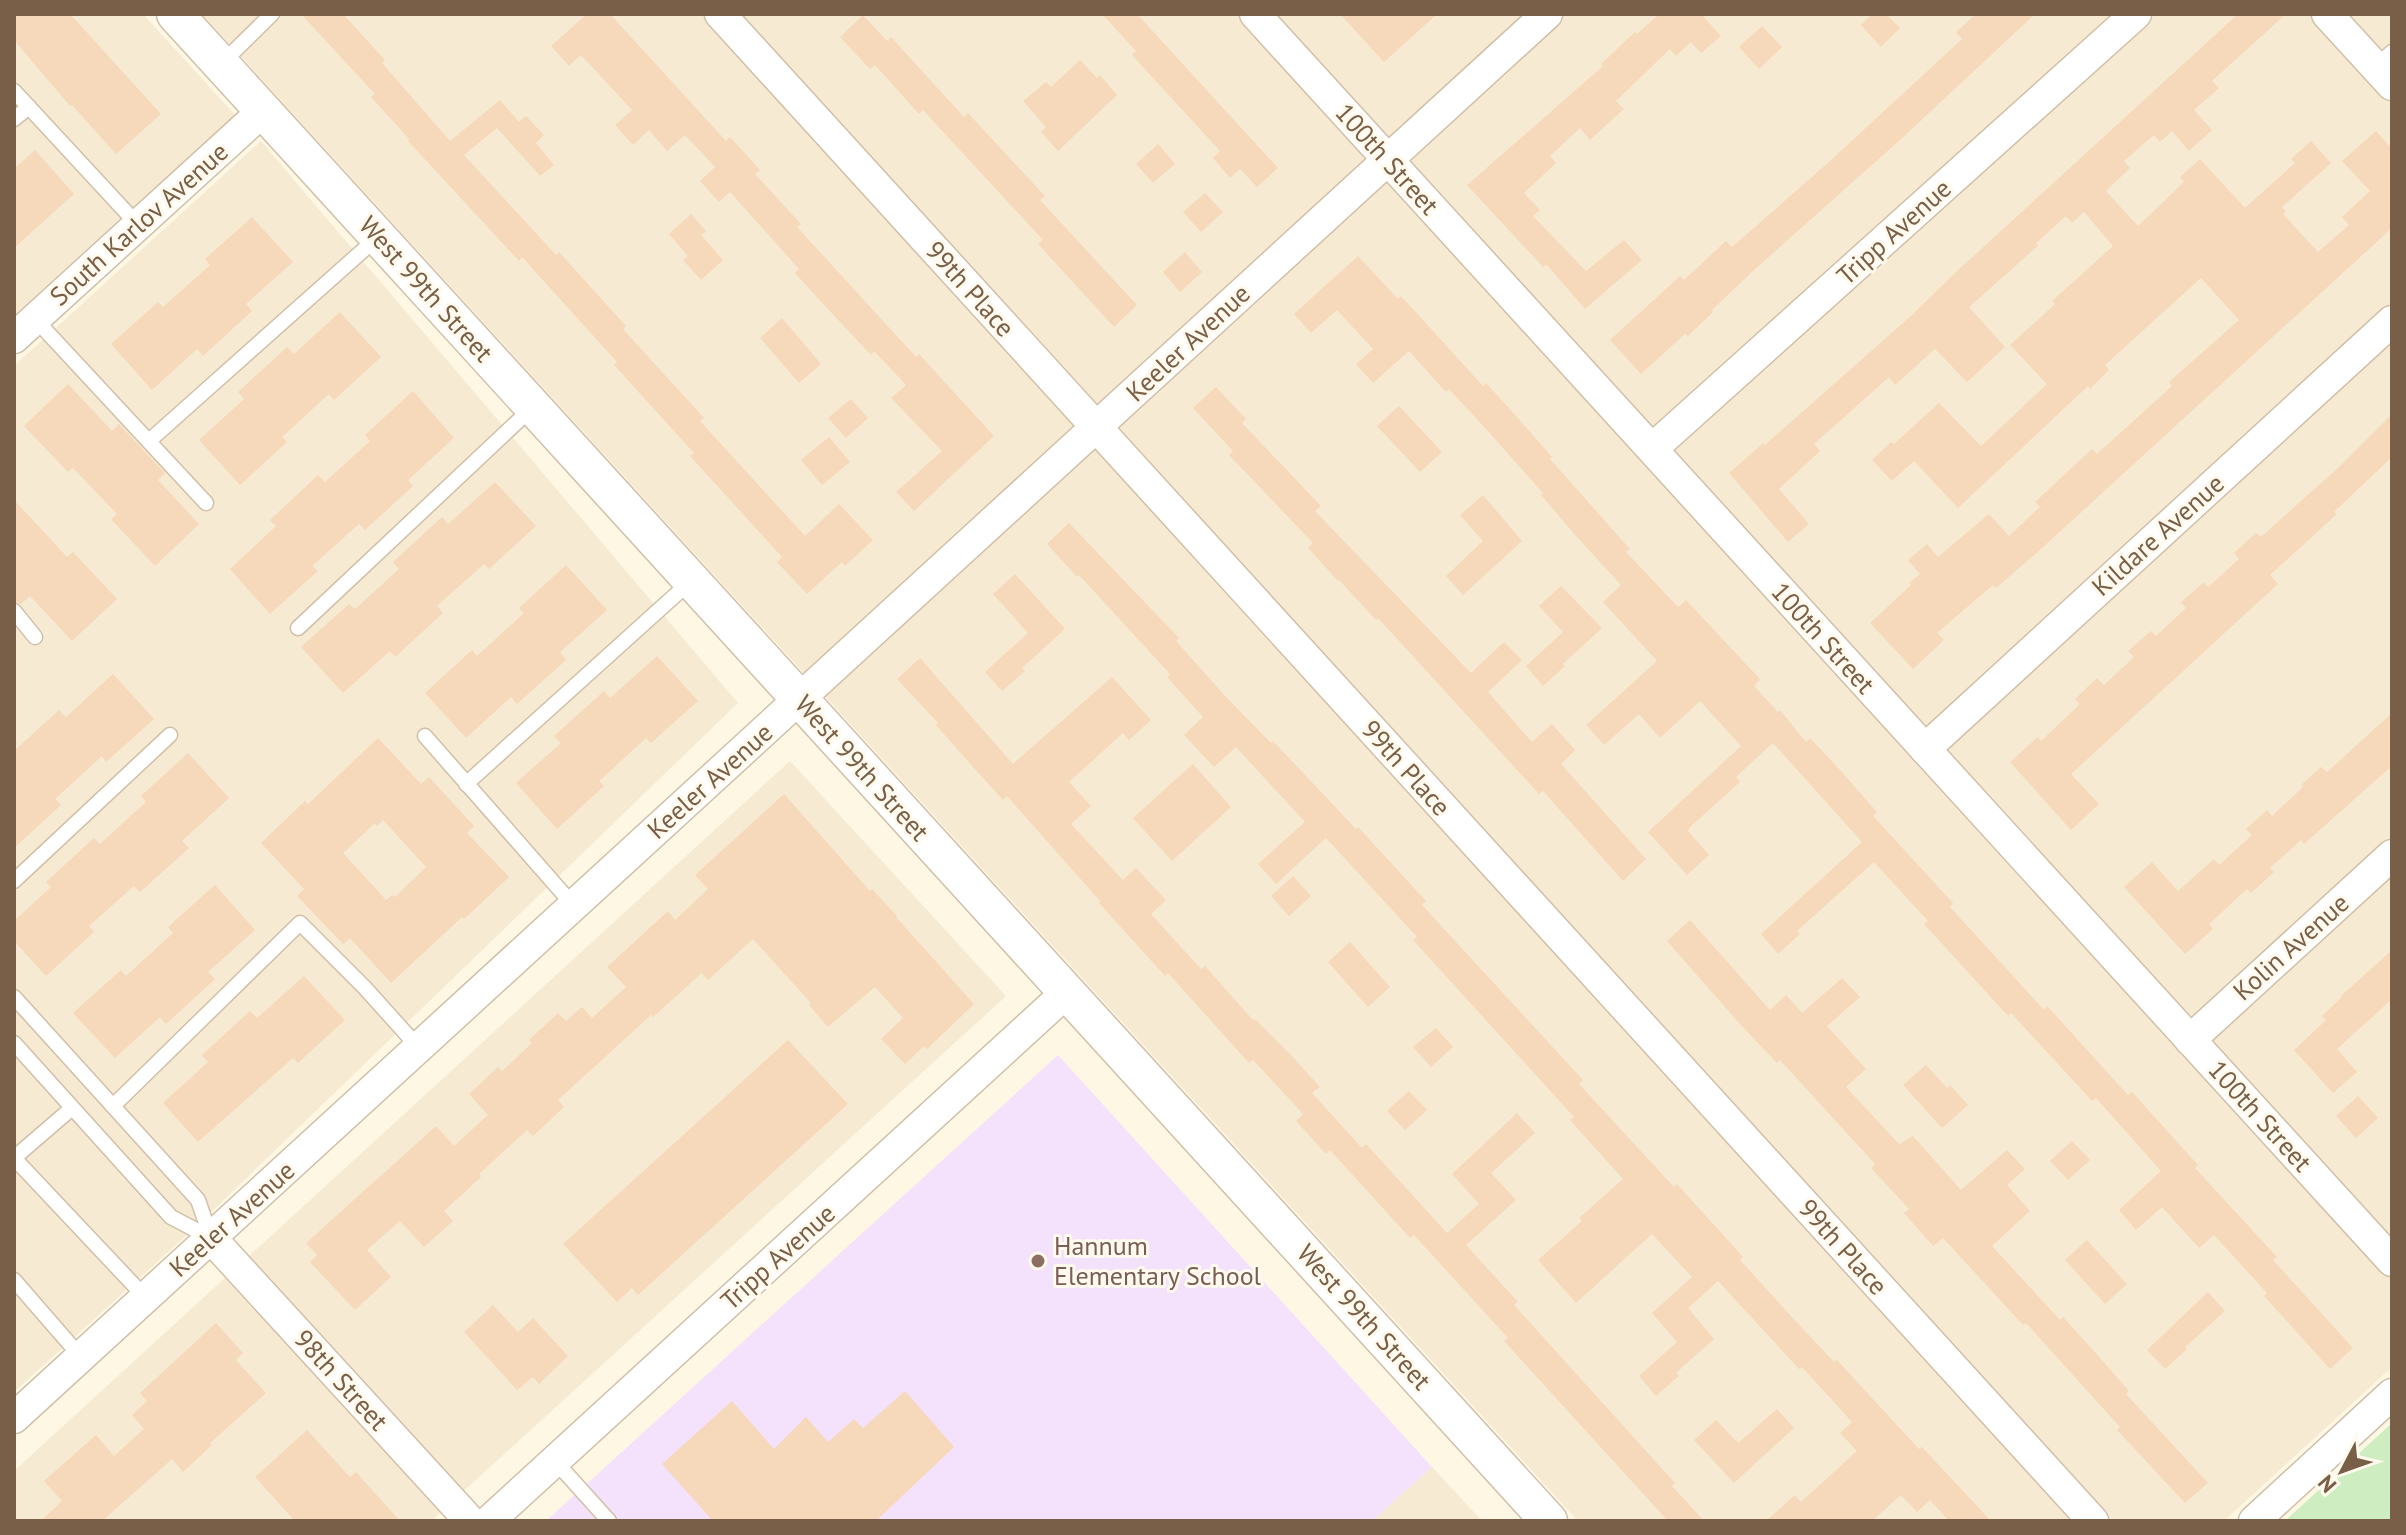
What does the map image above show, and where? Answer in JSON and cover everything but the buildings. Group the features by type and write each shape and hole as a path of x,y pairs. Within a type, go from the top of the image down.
{"street":[{"name":"West 99th Street","path":"175,14 1549,1521"},
{"name":"99th Place","path":"720,14 2093,1521"},
{"name":"100th Street","path":"1255,14 2392,1261"},
{"name":"Keeler Avenue","path":"14,1418 1547,14"},
{"name":"Tripp Avenue","path":"1652,449 2136,14"},
{"path":"2327,14 2386,68"},
{"name":"South Karlov Avenue","path":"19,333 263,111"},
{"name":"Kildare Avenue","path":"1925,749 2392,321"},
{"name":"Kolin Avenue","path":"2190,1040 2392,855"},
{"name":"Tripp Avenue","path":"489,1521 1067,992"},
{"name":"98th Street","path":"211,1238 470,1521"},
{"path":"2254,1521 2392,1394"}],"lane":[{"path":"221,64 272,14"},
{"path":"14,91 138,225"},
{"path":"14,119 29,107"},
{"path":"149,441 378,237"},
{"path":"19,333 149,441 206,503"},
{"path":"298,628 533,407"},
{"path":"466,784 691,581"},
{"path":"14,611 35,637"},
{"path":"14,881 170,735"},
{"path":"425,736 574,906"},
{"path":"113,1106 300,923 419,1048"},
{"path":"14,997 198,1200 211,1238"},
{"path":"14,1043 171,1217 211,1238"},
{"path":"72,1108 14,1158 146,1298"},
{"path":"14,1280 81,1357"},
{"path":"555,1461 609,1521"}],"shaded area":[{"path":"14,14 143,14 235,115 14,315"},
{"path":"202,14 2392,14 2392,1367 2224,1521 1578,1521"},
{"path":"261,141 738,703 201,1222 14,1392 14,366"},
{"path":"790,761 1006,996 431,1521 14,1521 14,1471"},
{"name":"Hannum Elementary School","path":"1058,1055 1432,1467 1372,1521 546,1521"},
{"path":"1432,1467 1482,1521 1372,1521"}],"green space":[{"path":"2392,1423 2392,1521 2285,1521"}],"place":[{"name":"Hannum Elementary School","path":"1038,1261"}]}
